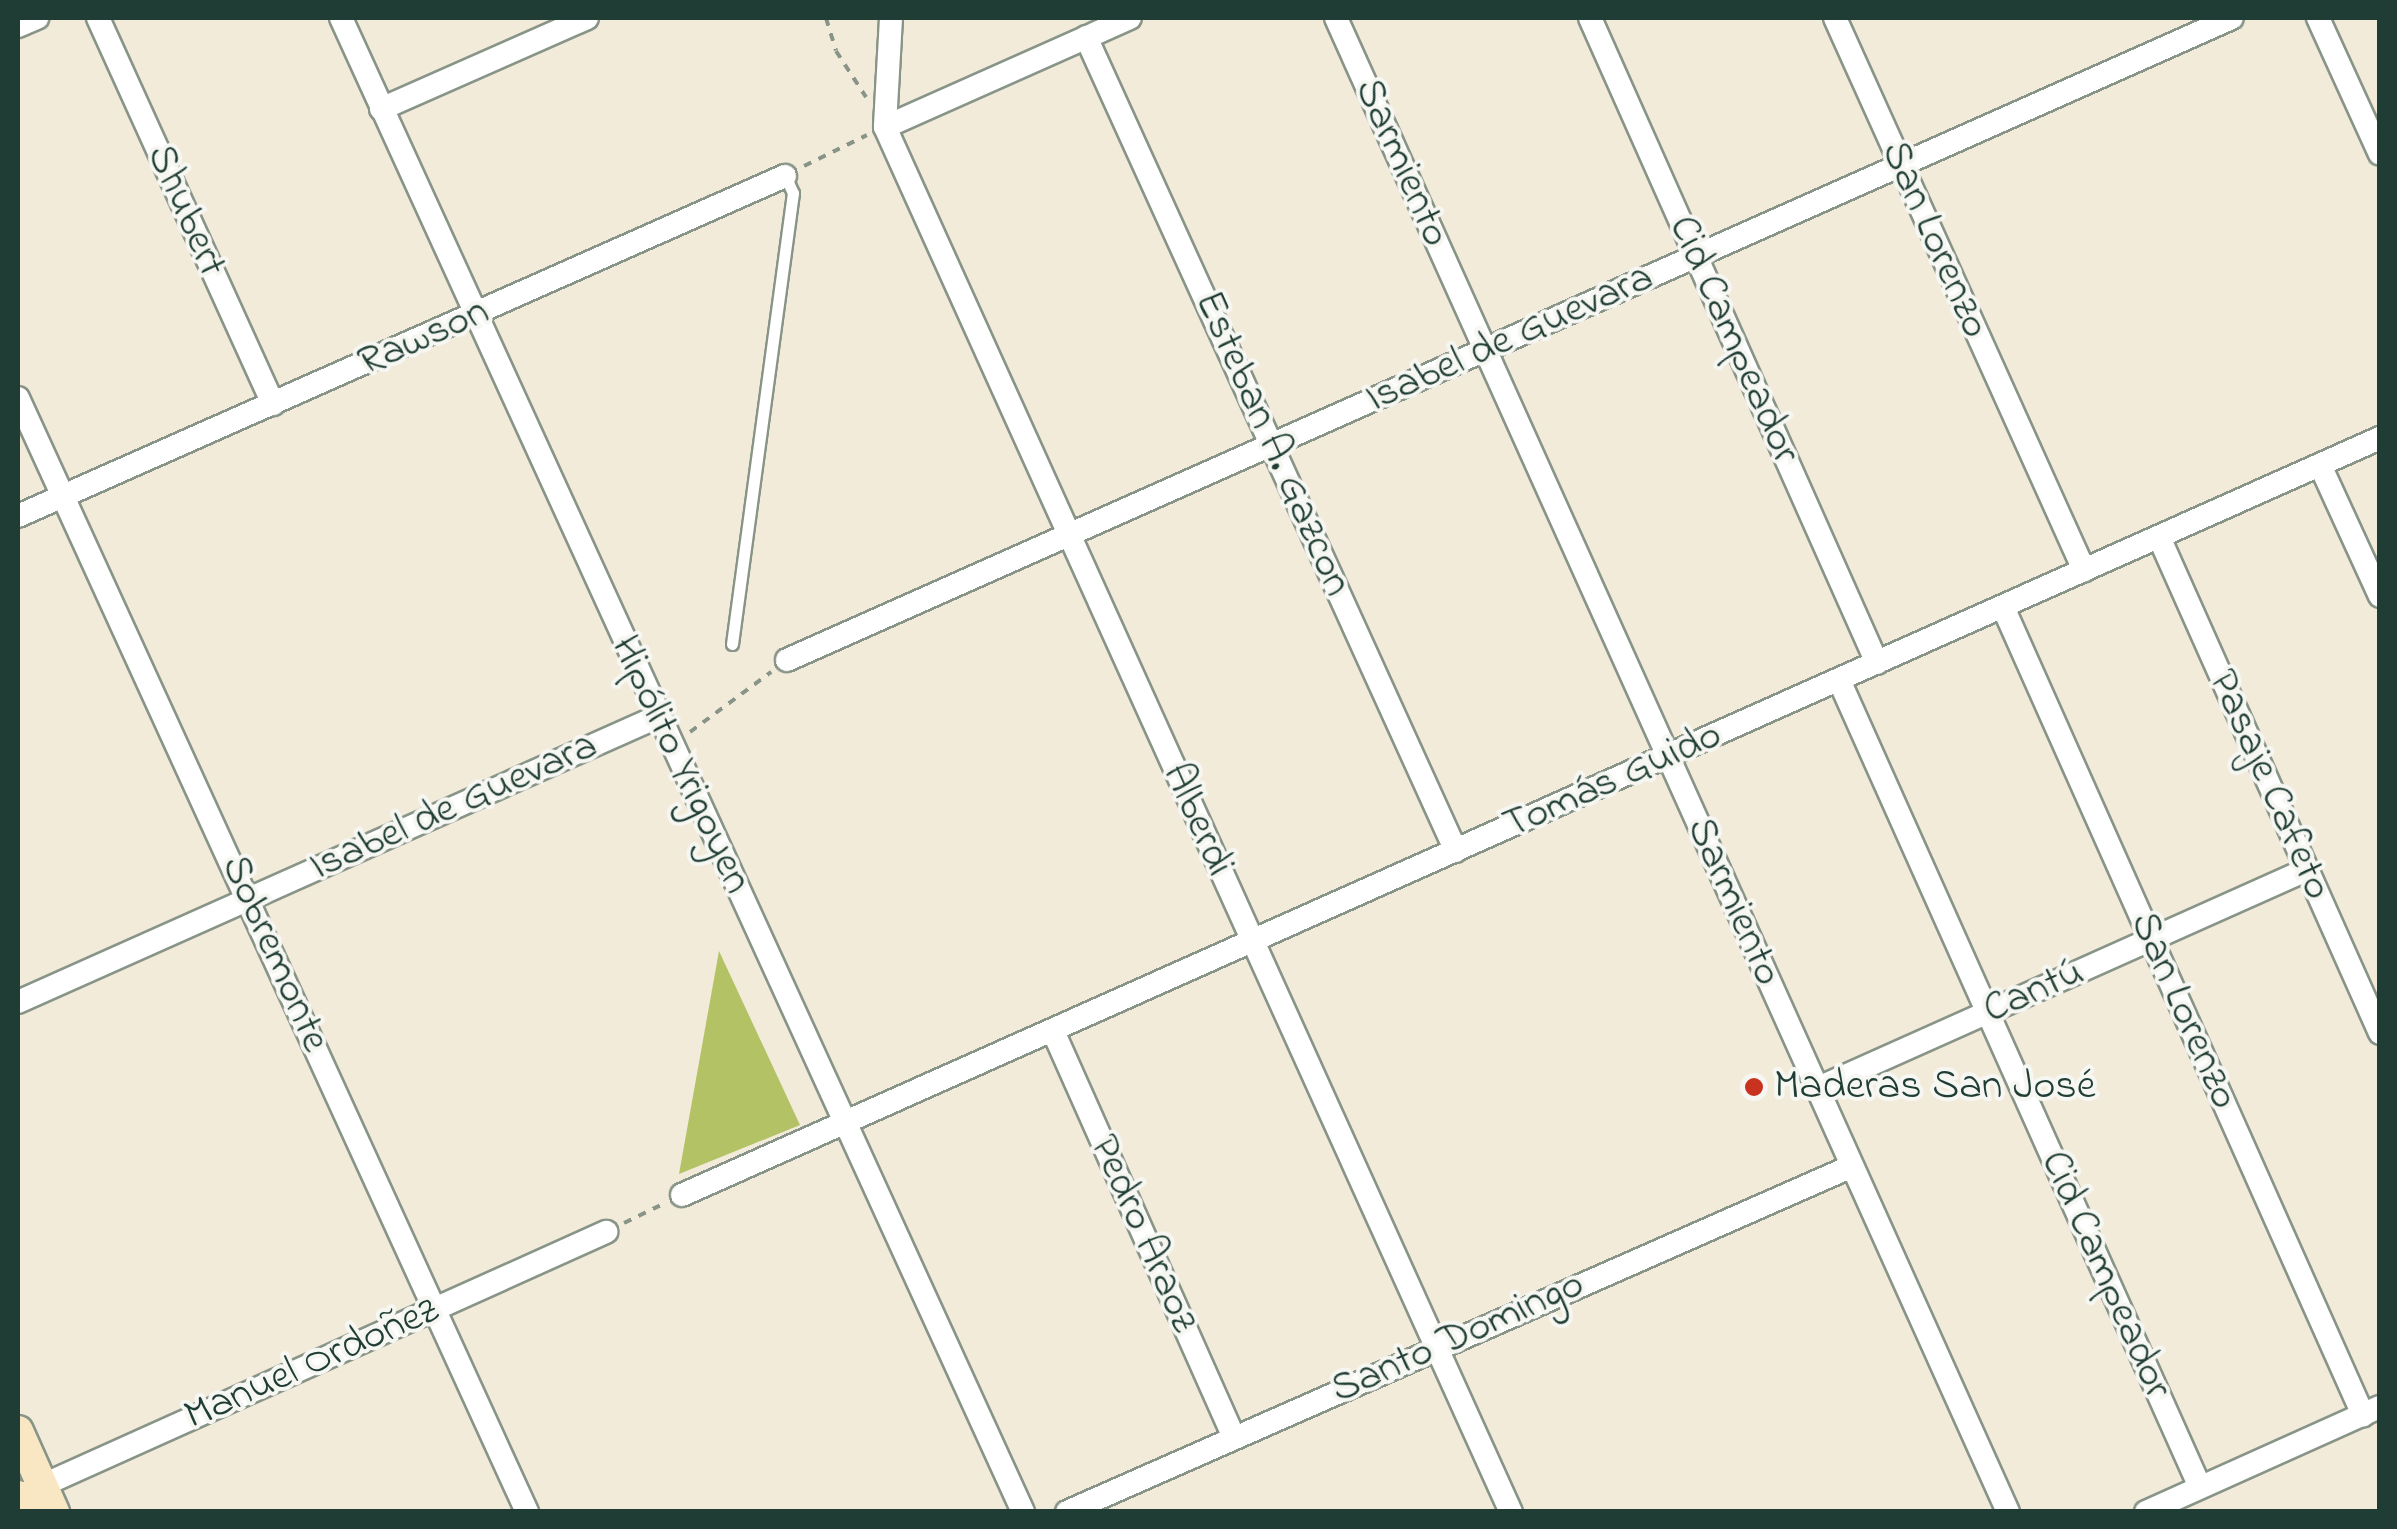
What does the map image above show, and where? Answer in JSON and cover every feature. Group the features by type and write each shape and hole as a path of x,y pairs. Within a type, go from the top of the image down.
{"main road":[{"path":"18,1431 30,1497 24,1512"}],"street":[{"path":"18,26 37,18"},
{"name":"Shubert","path":"98,18 273,404"},
{"name":"Hipólito Yrigoyen","path":"341,18 473,317 846,1121 1022,1512"},
{"path":"381,109 587,18"},
{"path":"891,18 885,127 1130,18"},
{"name":"Sarmiento","path":"1336,18 2008,1512"},
{"name":"Cid Campeador","path":"1590,18 1877,662"},
{"name":"San Lorenzo","path":"1835,18 2084,570"},
{"name":"Isabel de Guevara","path":"786,660 1069,530 1485,351 2232,18"},
{"path":"2318,18 2380,154"},
{"name":"Esteban A. Gazcon","path":"1086,37 1456,851"},
{"name":"Alberdi","path":"885,127 1510,1512"},
{"name":"Rawson","path":"18,516 785,176"},
{"name":"Sobremonte","path":"18,398 250,898 527,1512"},
{"name":"Tomás Guido","path":"846,1121 2380,438"},
{"path":"2320,465 2380,596"},
{"name":"Pasaje Cafeto","path":"2159,537 2378,1024"},
{"name":"San Lorenzo","path":"2003,607 2151,940 2371,1411"},
{"name":"Cid Campeador","path":"1839,680 2200,1487"},
{"name":"Isabel de Guevara","path":"18,1002 658,717"},
{"name":"Cantú","path":"1816,1089 2306,870"},
{"name":"Pedro Araoz","path":"1052,1031 1234,1437"},
{"path":"682,1195 846,1121"},
{"name":"Santo Domingo","path":"1067,1512 1850,1167"},
{"name":"Manuel Ordoñez","path":"30,1497 606,1232"},
{"path":"2146,1512 2371,1411"}],"lane":[{"path":"732,644 793,194 785,176"}],"path":[{"path":"785,176 885,127 836,51 826,18"},
{"path":"670,746 786,660"},
{"path":"606,1232 682,1195"}],"green space":[{"path":"719,951 800,1125 679,1174"}],"place":[{"name":"Maderas San José","path":"1754,1087"}]}
